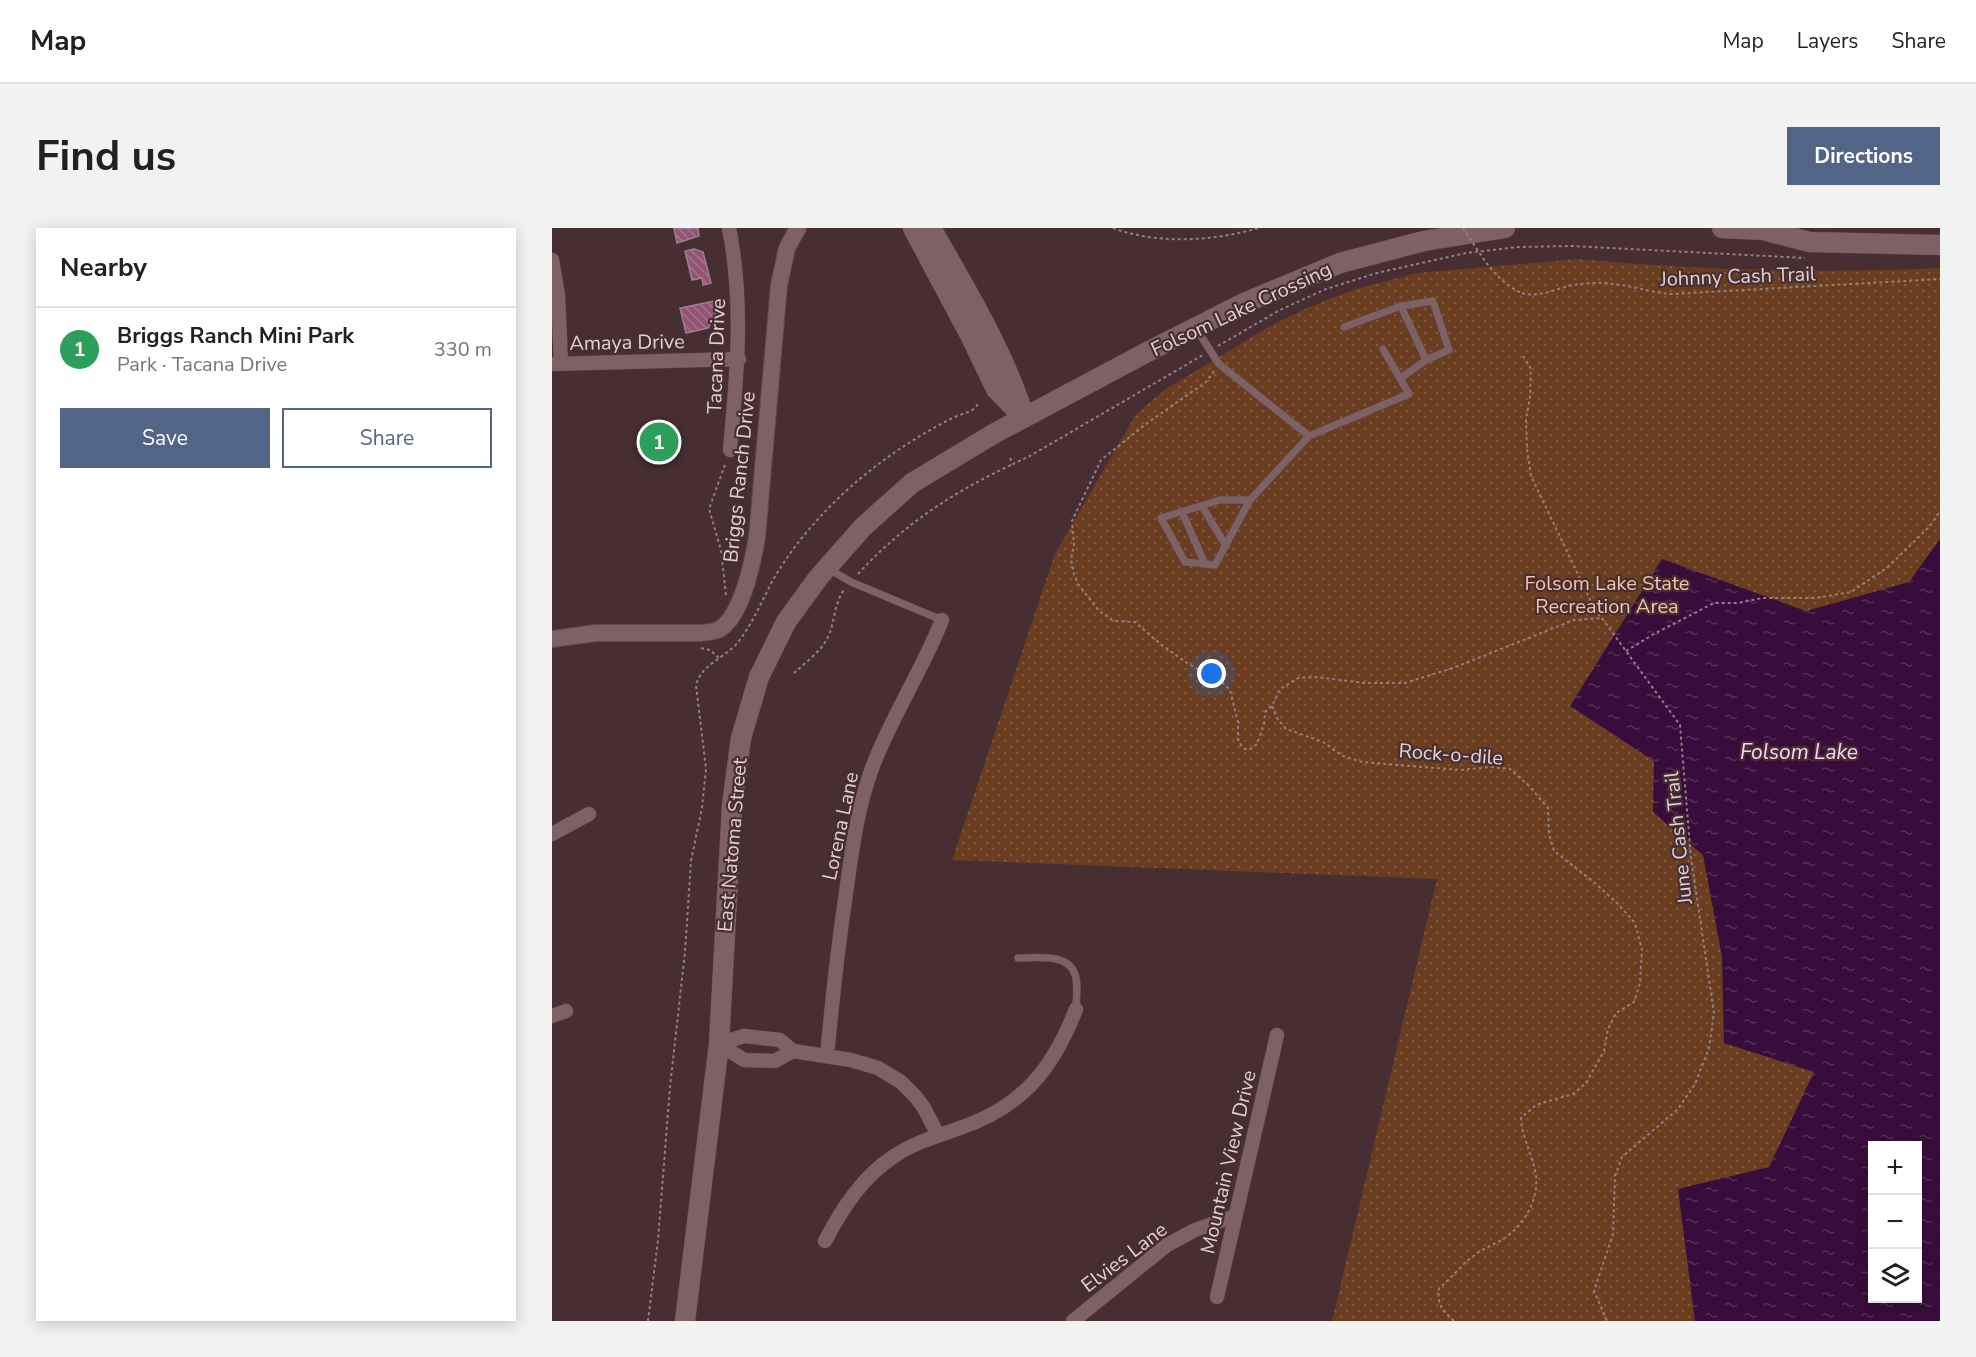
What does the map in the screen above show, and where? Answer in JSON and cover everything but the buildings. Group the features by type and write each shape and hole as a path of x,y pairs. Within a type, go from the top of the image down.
{"main road":[{"path":"913,228 996,389 1024,418"},
{"path":"931,228 1013,381 1024,418"},
{"name":"Folsom Lake Crossing","path":"1024,418 1270,291 1340,263 1424,241 1505,228"},
{"path":"1722,228 1766,229 1810,242 1940,245"},
{"name":"East Natoma Street","path":"685,1321 719,1044 732,805 741,738 759,677 793,613 863,526 912,483 941,464 1024,418"}],"street":[{"name":"Tacana Drive","path":"729,228 736,266 739,302 739,359 730,450"},
{"name":"Briggs Ranch Drive","path":"552,639 596,633 701,633 718,630 727,623 741,598 748,579 755,547 779,285 787,248 798,228"},
{"path":"552,260 558,296 556,363"},
{"name":"Amaya Drive","path":"556,363 739,359"},
{"name":"Lorena Lane","path":"827,1056 838,949 853,841 861,802 885,736 942,620"},
{"path":"552,834 589,814"},
{"path":"825,1241 841,1210 875,1171 893,1157 938,1135 997,1112 1030,1088 1057,1053 1076,1009"},
{"path":"552,1016 566,1011"},
{"name":"Mountain View Drive","path":"1217,1297 1277,1035"},
{"path":"719,1044 744,1036 780,1040 793,1051 865,1063 878,1068 901,1082 924,1108 938,1135"},
{"path":"719,1044 744,1060 775,1061 793,1051"},
{"name":"Elvies Lane","path":"1073,1321 1167,1245 1195,1230 1235,1216"}],"lane":[{"path":"1344,327 1401,306 1433,301 1449,350 1426,360 1401,378"},
{"path":"1401,306 1426,360"},
{"path":"1196,328 1220,364 1309,436"},
{"path":"1250,500 1220,500 1161,518 1185,562 1215,565 1250,500 1309,436 1408,394 1383,348"},
{"path":"1202,506 1226,546"},
{"path":"1182,512 1205,564"},
{"path":"827,568 851,582 942,620"},
{"path":"1018,958 1059,960 1067,963 1075,972 1076,1009"}],"path":[{"path":"1113,228 1149,236 1197,238 1236,234 1259,228"},
{"name":"Johnny Cash Trail","path":"1463,228 1500,280 1509,288 1536,295 1564,286 1589,283 1613,284 1659,294 1673,294 1940,279"},
{"path":"794,673 824,646 840,596 851,582 893,538 928,511 965,488 1063,437 1095,416 1278,311 1326,289 1377,273 1466,253 1518,247 1572,246 1813,258"},
{"name":"June Cash Trail","path":"1523,356 1531,369 1526,420 1527,449 1532,476 1593,606 1680,725 1691,858 1714,1013 1709,1048 1695,1084 1678,1109 1622,1157 1615,1176 1613,1234 1594,1290 1607,1321"},
{"path":"1220,364 1206,382 1138,430 1101,460 1072,521 1074,545 1071,559 1078,584 1100,611 1114,621 1135,622 1159,643 1230,690 1238,722 1240,746 1251,749 1257,744 1264,724 1265,712 1272,706 1280,689 1298,678 1317,677 1365,683 1405,682 1453,668 1574,620 1602,618"},
{"path":"725,600 727,592 721,550 709,509 730,450"},
{"path":"1010,458 1013,464"},
{"path":"1626,651 1714,603 1738,603 1762,598 1816,598 1851,592 1888,567 1930,526 1940,511"},
{"path":"698,648 710,650 720,659"},
{"name":"Rock-o-dile","path":"1272,706 1277,718 1286,729 1323,742 1343,756 1362,762 1460,770 1491,766 1510,769 1548,808 1549,834 1554,851 1595,883 1635,923 1642,950 1640,983 1634,1002 1616,1013 1608,1029 1604,1050 1586,1083 1573,1094 1536,1105 1521,1118 1536,1178 1535,1199 1524,1219 1502,1240 1486,1246 1470,1258 1451,1279 1438,1288 1437,1300 1441,1308 1454,1321"}],"green space":[{"name":"Folsom Lake State Recreation Area","path":"1577,259 1758,270 1849,271 1940,268 1940,1321 1332,1321 1437,879 952,860 1055,554 1136,414 1166,389 1272,325 1307,308 1356,289 1417,273"}],"water":[{"name":"Folsom Lake","path":"1940,539 1940,1321 1695,1321 1678,1189 1769,1167 1814,1072 1724,1043 1722,957 1703,855 1653,812 1654,761 1570,706 1662,559 1806,611 1909,582"}],"place":[{"name":"Briggs Ranch Mini Park","path":"659,442"}]}
